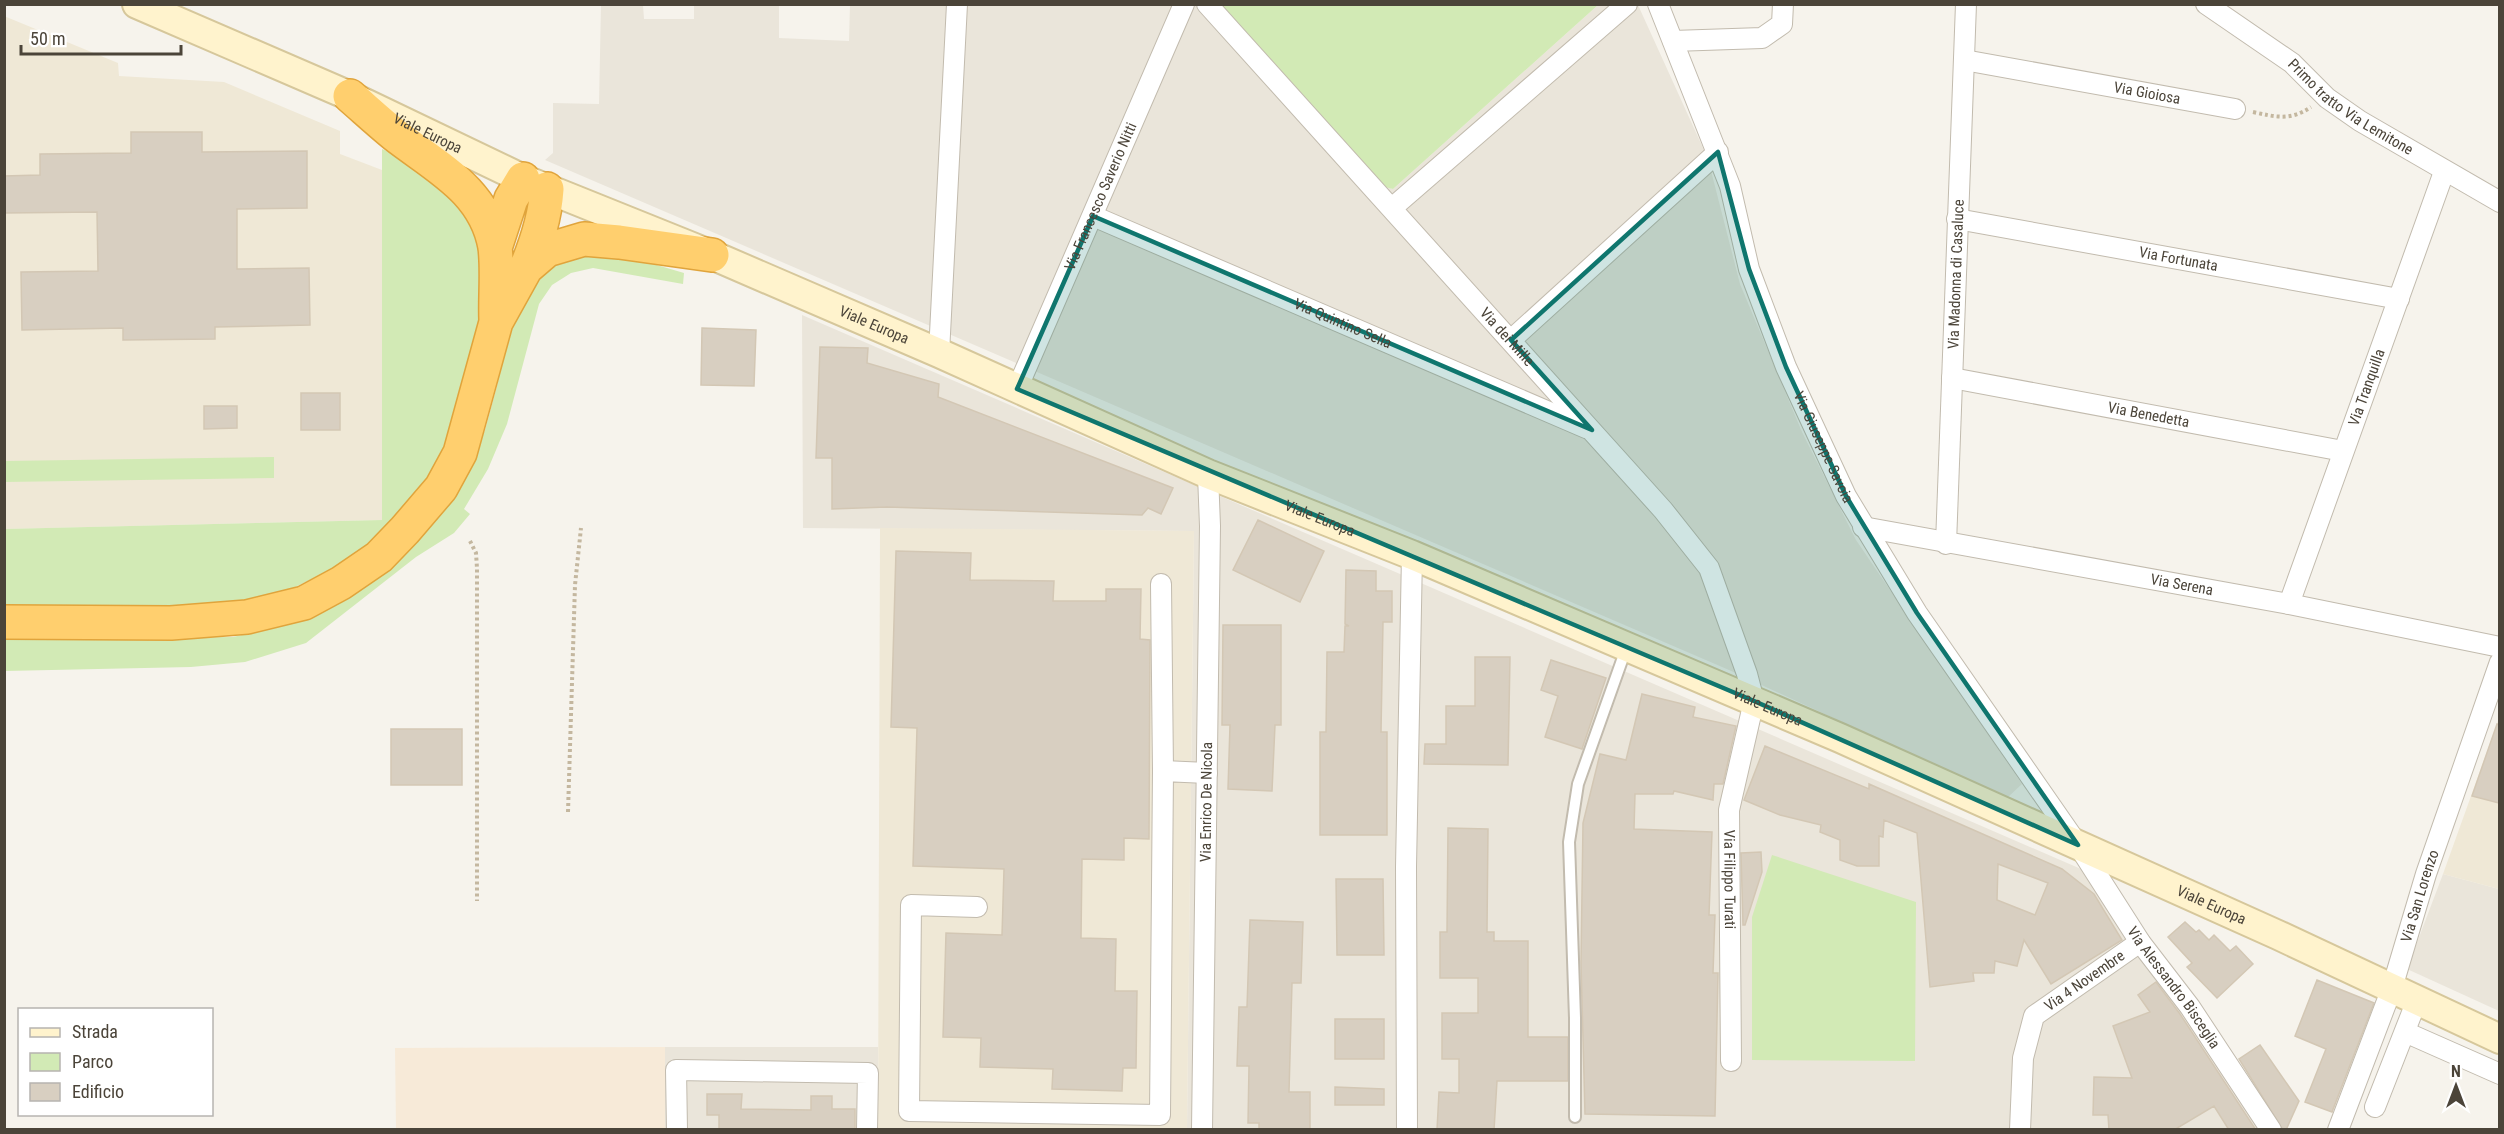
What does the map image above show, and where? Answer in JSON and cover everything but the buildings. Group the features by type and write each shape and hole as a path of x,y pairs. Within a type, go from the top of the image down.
{"highway":[{"path":"350,96 395,135 455,179 475,201 486,219 495,248 496,322"},
{"path":"4,621 171,622 247,617 304,603 380,557 441,488 460,453 496,322 526,268 539,236 546,210 535,184 503,220 495,248"},
{"path":"526,268 547,250 584,239 712,255"}],"main road":[{"name":"Viale Europa","path":"136,4 350,96 535,184 712,255 939,353 1208,474 1412,555 1754,701 2078,845 2499,1039"}],"street":[{"path":"939,353 957,4"},
{"name":"Via Francesco Saverio Nitti","path":"1017,389 1184,4"},
{"name":"Via dei Mille","path":"1207,4 1592,430 1663,510 1709,567 1747,674 1754,701"},
{"path":"1392,208 1627,4"},
{"name":"Via Giuseppe Savoia","path":"1658,4 1718,152 1730,186 1749,269 1786,366 1846,496 1917,613 2078,845"},
{"path":"1673,40 1762,38 1782,24 1783,4"},
{"name":"Via Madonna di Casaluce","path":"1946,544 1966,4"},
{"name":"Primo tratto Via Lemitone","path":"2206,4 2292,63 2327,98 2360,121 2499,202"},
{"name":"Via Gioiosa","path":"1964,60 2235,109"},
{"path":"1510,340 1718,152"},
{"name":"Via Tranquilla","path":"2289,604 2444,172"},
{"name":"Via Quintino Sella","path":"1093,216 1592,430"},
{"name":"Via Fortunata","path":"1957,219 2399,299"},
{"name":"Via Benedetta","path":"1952,378 2343,451"},
{"name":"Via Enrico De Nicola","path":"1202,1130 1210,526 1208,474"},
{"name":"Via Serena","path":"1863,527 1946,544 2289,604 2499,646"},
{"path":"1407,1130 1406,867 1412,555"},
{"path":"977,907 911,905 909,1111 1160,1122 1163,771 1161,584"},
{"name":"Via San Lorenzo","path":"2338,1130 2405,994 2426,874 2499,662"},
{"name":"Via Filippo Turati","path":"1731,1060 1729,810 1754,701"},
{"path":"1163,771 1207,773"},
{"name":"Via Alessandro Bisceglia","path":"2078,845 2140,942 2190,1007 2271,1130"},
{"name":"Via 4 Novembre","path":"2020,1130 2023,1058 2034,1016 2140,942"},
{"path":"2375,1107 2405,1032 2405,994"},
{"path":"2405,1032 2499,1074"},
{"path":"677,1130 676,1070 868,1073 867,1130"}],"lane":[{"path":"1575,1117 1575,1018 1569,842 1578,784 1627,647"}],"path":[{"path":"2235,109 2278,117 2298,116 2327,98"},
{"path":"568,812 575,585 581,528"},
{"path":"470,541 476,553 477,568 477,901"}],"highlighted area":[{"path":"1718,152 1749,269 1786,367 1846,496 1917,613 2078,845 1754,701 1017,389 1093,216 1592,430 1511,340"}],"shaded area":[{"path":"1214,4 1385,186 1393,189 1598,5 1638,5 1708,159 1740,284 1802,432 1856,540 2022,784 2007,798 1729,670 545,160 553,153 553,103 599,104 601,5 643,5 644,19 694,19 694,5 779,5 779,38 849,41 850,5"},
{"path":"4,16 118,63 119,76 224,82 340,131 340,154 382,170 382,520 5,529"},
{"path":"802,315 2081,869 2145,953 2266,1129 1187,1129 1194,531 803,528"},
{"path":"880,528 1194,531 1187,1129 878,1130"},
{"path":"2499,718 2499,889 2443,874"},
{"path":"2443,874 2499,889 2499,1011 2407,969"},
{"path":"665,1047 878,1047 878,1129 665,1130"},
{"path":"665,1047 665,1129 396,1129 395,1048"}],"green space":[{"path":"1214,5 1598,5 1393,189 1385,187"},
{"path":"382,149 407,160 445,185 476,225 486,294 461,409 435,469 414,500 372,542 330,570 279,595 233,606 5,610 4,529 382,520"},
{"path":"609,251 684,273 683,284 593,268 571,273 552,285 539,304 507,424 488,469 464,509 470,514 454,533 416,557 306,643 245,662 191,667 5,671 4,639 233,637 285,625 330,603 467,473 485,430 513,311 551,261"},
{"path":"274,457 274,478 5,482 5,461"},
{"path":"1772,855 1916,902 1915,1061 1752,1060 1752,917"}]}
